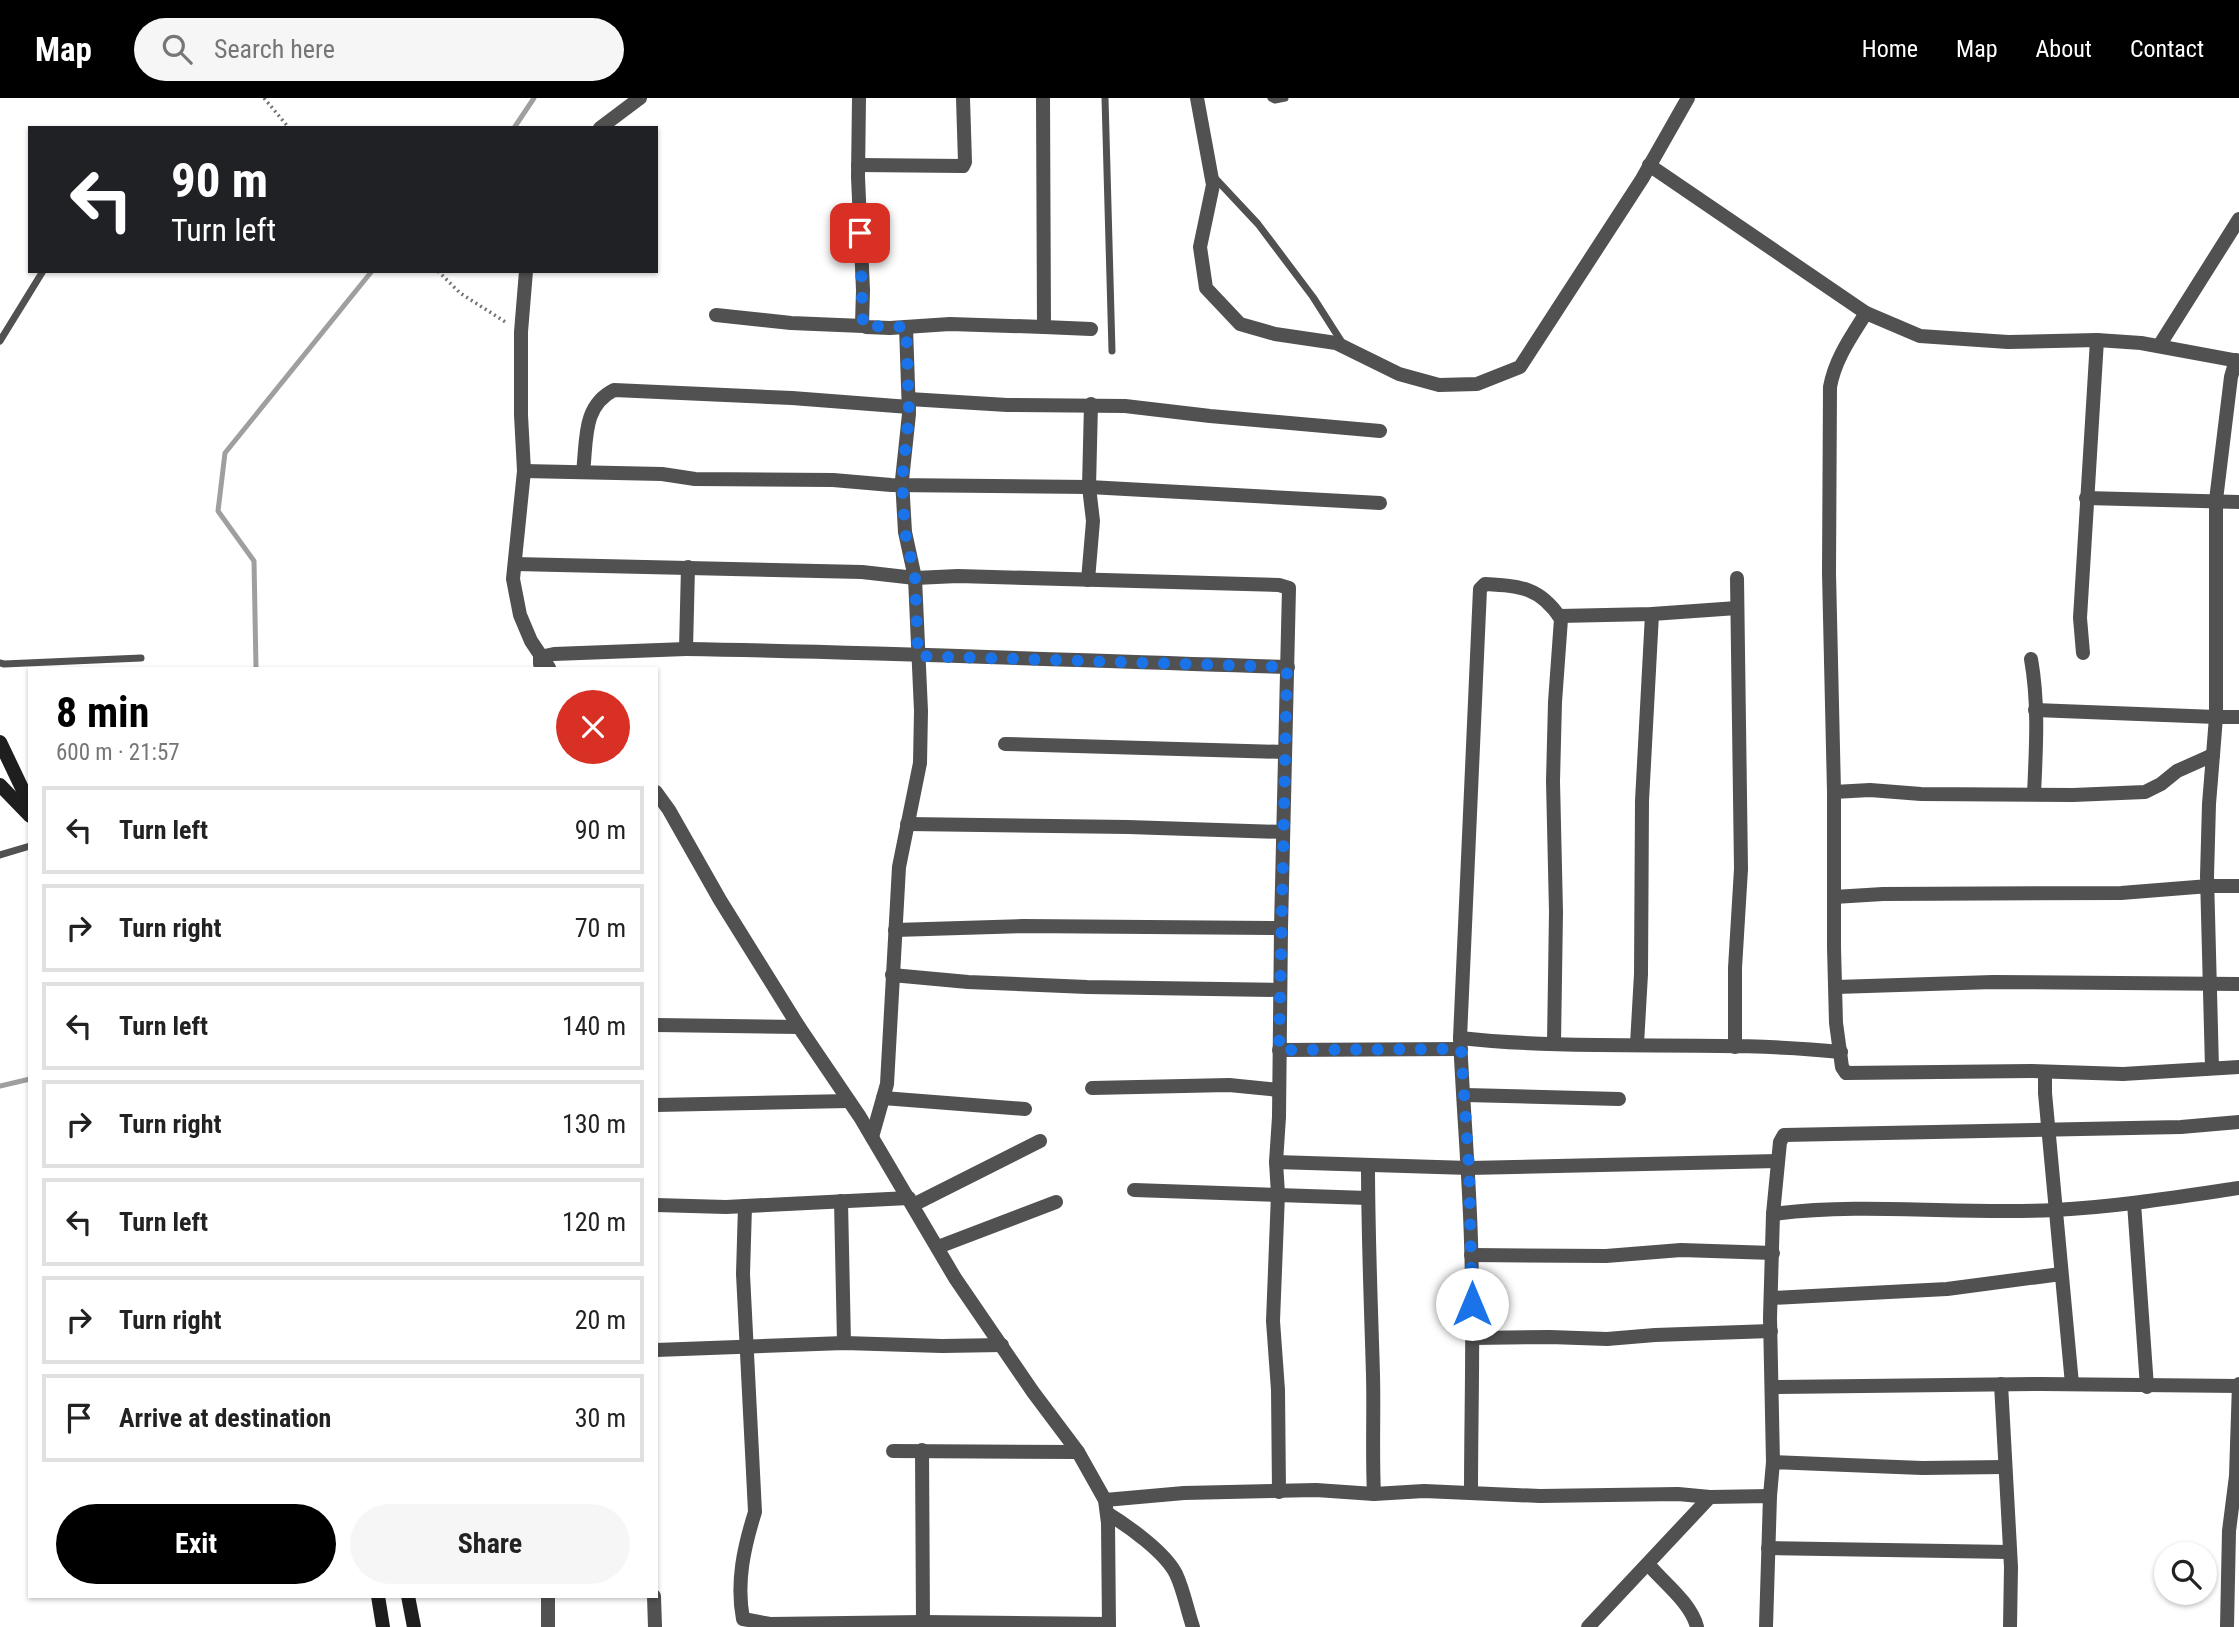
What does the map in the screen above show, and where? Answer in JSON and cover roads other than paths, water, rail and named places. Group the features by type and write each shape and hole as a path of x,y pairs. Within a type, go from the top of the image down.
{"main road":[{"path":"0,742 28,801"},
{"path":"0,785 28,814"},
{"path":"378,1598 383,1627"},
{"path":"408,1598 414,1627"}],"street":[{"path":"603,126 640,98"},
{"path":"859,98 858,165 863,326"},
{"path":"858,165 963,166 963,98"},
{"path":"1043,98 1044,327"},
{"path":"1197,98 1213,185 1200,247 1206,288 1240,324 1275,334 1336,342 1399,373 1439,385 1477,384 1520,367 1649,165 1688,98"},
{"path":"1649,165 1866,313 1920,336 2008,342 2097,340 2159,346 2238,360 2231,377 2216,500 2216,717 2208,804 2212,1068"},
{"path":"2159,346 2239,219"},
{"path":"526,273 521,332 524,471 513,579 520,615 543,665 554,654 686,649 849,651 918,656 1287,667"},
{"path":"1866,313 1843,350 1833,371 1830,387 1829,573 1835,792 1836,1023 1844,1071 1851,1074 2123,1074 2239,1067"},
{"path":"716,315 791,323 863,326 950,324 1091,329"},
{"path":"873,1137 887,1084 899,867 920,763 921,710 915,578 905,532 903,485 909,403 906,327"},
{"path":"2083,653 2080,618 2097,340"},
{"path":"583,472 588,422 593,407 603,396 614,390 909,403 1091,404 1380,431"},
{"path":"1088,580 1093,521 1089,487 1091,404"},
{"path":"524,471 833,480 903,485 1089,487 1380,503"},
{"path":"2086,498 2239,502"},
{"path":"515,564 862,572 915,578 958,576 1286,586 1290,592 1280,928 1276,1163 1278,1194 1273,1321 1278,1390 1279,1492"},
{"path":"686,649 688,567"},
{"path":"1735,1047 1735,968 1741,869 1737,578"},
{"path":"1471,1493 1471,1255 1469,1168 1461,1043 1480,589 1485,584 1523,586 1537,593 1559,616 1562,627 1555,702 1553,780 1554,1043"},
{"path":"1559,616 1653,614 1737,608"},
{"path":"1637,1044 1641,974 1642,801 1653,614"},
{"path":"2031,659 2035,680 2034,794"},
{"path":"2035,710 2239,716"},
{"path":"1005,744 1285,752"},
{"path":"1835,792 1870,790 1921,794 2073,795 2145,792 2177,771 2213,755"},
{"path":"658,795 799,1027 873,1137 956,1278 1033,1392 1078,1452 1106,1507 1167,1561 1176,1574 1193,1627"},
{"path":"907,824 1283,832"},
{"path":"1834,897 1883,894 2120,893 2239,886"},
{"path":"895,930 1023,926 1280,928"},
{"path":"892,975 968,982 1087,987 1280,990"},
{"path":"1836,986 1993,982 2239,984"},
{"path":"658,1026 799,1027"},
{"path":"1279,1050 1461,1043 1554,1043 1787,1047 1841,1052"},
{"path":"2045,1072 2072,1384"},
{"path":"1092,1088 1229,1085 1279,1090"},
{"path":"1465,1095 1619,1099"},
{"path":"883,1098 1025,1110"},
{"path":"658,1105 849,1101"},
{"path":"1766,1627 1773,1462 1773,1214 1781,1138 1787,1134 2181,1127 2239,1122"},
{"path":"658,1205 745,1206 841,1201 911,1201 1040,1141"},
{"path":"1276,1163 1469,1168 1778,1161"},
{"path":"1368,1165 1374,1494"},
{"path":"1773,1214 1848,1210 2056,1210 2134,1203 2239,1188"},
{"path":"1135,1190 1368,1198"},
{"path":"841,1201 844,1343"},
{"path":"938,1247 1056,1202"},
{"path":"2134,1203 2147,1387"},
{"path":"745,1206 742,1245 749,1366 750,1456 755,1511 744,1547 739,1599 743,1619 770,1624 923,1622 1109,1625 1106,1507"},
{"path":"1471,1255 1606,1256 1681,1250 1773,1253"},
{"path":"1772,1298 1947,1289 2061,1274"},
{"path":"1472,1338 1607,1339 1771,1331"},
{"path":"658,1350 746,1349 844,1343 1002,1345"},
{"path":"2001,1384 2010,1552 2010,1627"},
{"path":"1772,1387 2001,1384 2239,1386 2236,1476 2229,1531 2227,1627"},
{"path":"922,1450 923,1622"},
{"path":"893,1451 1078,1452"},
{"path":"1773,1462 1922,1468 2005,1467"},
{"path":"1106,1507 1184,1493 1316,1490 1374,1494 1424,1491 1540,1496 1770,1496"},
{"path":"1588,1627 1710,1497"},
{"path":"1768,1548 2010,1552"},
{"path":"1648,1564 1687,1608 1697,1627"},
{"path":"548,1598 548,1627"},
{"path":"654,1598 655,1627"}],"lane":[{"path":"1105,98 1112,351"},
{"path":"1271,98 1285,98"},
{"path":"1211,174 1258,224 1313,297 1345,348"},
{"path":"0,341 42,273"},
{"path":"0,663 141,658"},
{"path":"0,855 28,847"}],"waterway":[{"path":"515,126 534,98"},
{"path":"256,667 254,561 218,511 225,453 370,273"},
{"path":"0,1086 28,1079"}]}
